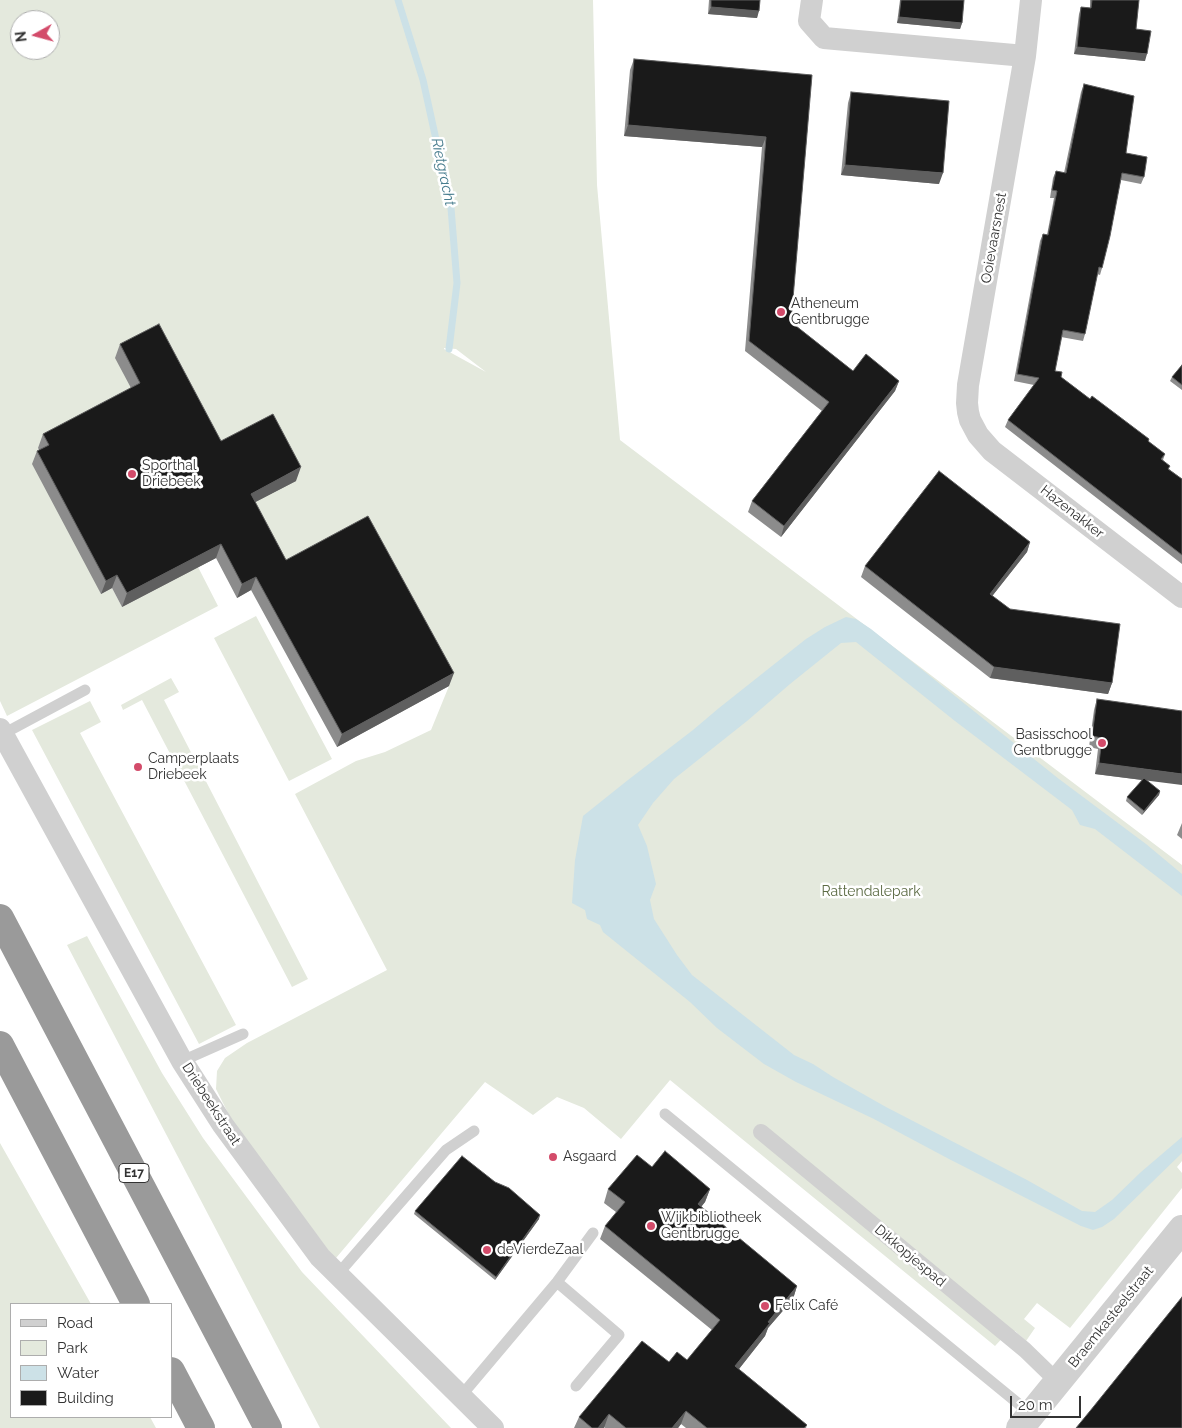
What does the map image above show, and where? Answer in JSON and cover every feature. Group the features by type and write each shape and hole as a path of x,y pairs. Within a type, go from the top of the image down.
{"highway":[{"name":"E17","path":"0,918 268,1428"},
{"path":"0,1045 135,1303"},
{"path":"172,1373 201,1428"}],"street":[{"path":"812,0 809,21 824,38 1025,56"},
{"name":"Ooievaarsnest","path":"970,420 967,403 968,385 1025,56 1031,0"},
{"name":"Hazenakker","path":"970,420 978,435 992,451 1182,597"},
{"name":"Driebeekstraat","path":"2,731 182,1061 223,1125 320,1257 493,1428"},
{"name":"Dikkopjespad","path":"761,1132 1025,1350 1058,1382"},
{"name":"Braemkasteelstraat","path":"1025,1421 1182,1229"}],"lane":[{"path":"2,731 85,690"},
{"path":"182,1061 242,1034"},
{"path":"665,1114 1025,1421"},
{"path":"338,1274 446,1150 474,1131"},
{"path":"461,1396 557,1282 592,1233"},
{"path":"557,1282 619,1335 576,1386"}],"green space":[{"name":"Rattendalepark","path":"0,0 593,0 597,185 620,440 1182,865 1182,1161 1177,1167 1182,1173 1182,1188 1070,1328 1037,1303 1024,1319 1035,1328 1026,1341 1015,1331 1009,1331 995,1346 670,1080 621,1139 584,1108 557,1097 533,1115 485,1082 336,1258 328,1250 231,1119 216,1089 217,1071 225,1058 247,1043 387,970 295,794 356,761 385,752 431,730 449,686 281,574 235,487 248,469 136,396 38,448 101,594 112,588 122,607 198,567 218,606 7,716 0,701","holes":["444,348 456,349 486,372"]},
{"path":"256,616 332,759 289,781 214,638"},
{"path":"171,678 179,692 164,700 308,979 292,987 142,700 123,710 121,705"},
{"path":"90,701 101,722 80,733 236,1025 199,1044 32,730"},
{"path":"87,936 162,1073 203,1138 302,1272 451,1428 320,1428 67,945"},
{"path":"0,1143 90,1303 10,1303 10,1418 151,1418 156,1428 0,1428"}],"water":[{"path":"846,617 856,619 871,629 1059,779 1146,844 1182,874 1182,896 1095,829 1080,825 1072,810 955,721 856,642 841,643 674,779 653,803 638,825 647,846 656,884 650,900 654,919 692,975 794,1055 813,1064 886,1107 1027,1180 1082,1211 1095,1212 1112,1200 1182,1137 1182,1153 1114,1219 1102,1227 1093,1230 1081,1226 764,1064 717,1028 690,1002 603,932 600,925 587,919 585,910 572,903 575,860 583,816 806,639"}],"building":[{"path":"711,0 760,0 759,11 711,7"},
{"path":"901,0 964,0 962,23 899,17"},
{"path":"1092,0 1139,0 1136,29 1151,31 1147,54 1077,47 1081,7 1091,8"},
{"path":"634,59 812,75 791,322 853,371 866,354 899,381 784,526 752,501 829,402 749,341 766,137 628,125"},
{"path":"1084,84 1134,96 1126,153 1147,157 1144,177 1122,173 1110,236 1102,268 1099,267 1085,334 1063,330 1055,371 1062,372 1061,377 1090,399 1092,396 1149,439 1148,441 1165,454 1161,459 1170,466 1168,469 1182,479 1182,555 1008,420 1039,378 1017,374 1043,234 1048,235 1057,191 1052,190 1056,171 1066,173"},
{"path":"851,92 949,101 943,173 845,165"},
{"path":"159,324 221,441 273,414 301,467 251,494 286,560 368,516 454,673 342,734 256,577 242,584 221,544 127,593 117,575 106,581 37,451 49,445 43,434 140,383 120,344"},
{"path":"1182,365 1182,385 1172,377"},
{"path":"939,471 1030,542 990,594 1010,609 1120,624 1112,683 994,667 865,566"},
{"path":"1097,699 1182,711 1182,774 1099,763 1102,738 1092,736"},
{"path":"1144,778 1160,791 1144,811 1127,797"},
{"path":"665,1151 710,1189 698,1204 797,1286 735,1366 807,1425 804,1428 707,1428 686,1411 672,1428 626,1428 609,1414 598,1428 592,1428 579,1417 642,1341 669,1362 677,1352 687,1360 720,1320 605,1226 625,1202 608,1189 637,1155 652,1167"},
{"name":"deVierdeZaal","path":"462,1156 495,1182 509,1188 540,1215 496,1277 415,1211"},
{"path":"1182,1297 1182,1428 1076,1428 1090,1411"}],"waterway":[{"name":"Rietgracht","path":"398,0 423,80 451,208 457,283 449,349"}],"place":[{"name":"Atheneum Gentbrugge","path":"781,312"},
{"name":"Sporthal Driebeek","path":"132,474"},
{"name":"Basisschool Gentbrugge","path":"1102,743"},
{"name":"Camperplaats Driebeek","path":"138,767"},
{"name":"Asgaard","path":"553,1157"},
{"name":"Wijkbibliotheek Gentbrugge","path":"651,1226"},
{"name":"deVierdeZaal","path":"487,1250"},
{"name":"Felix Café","path":"765,1306"}]}
